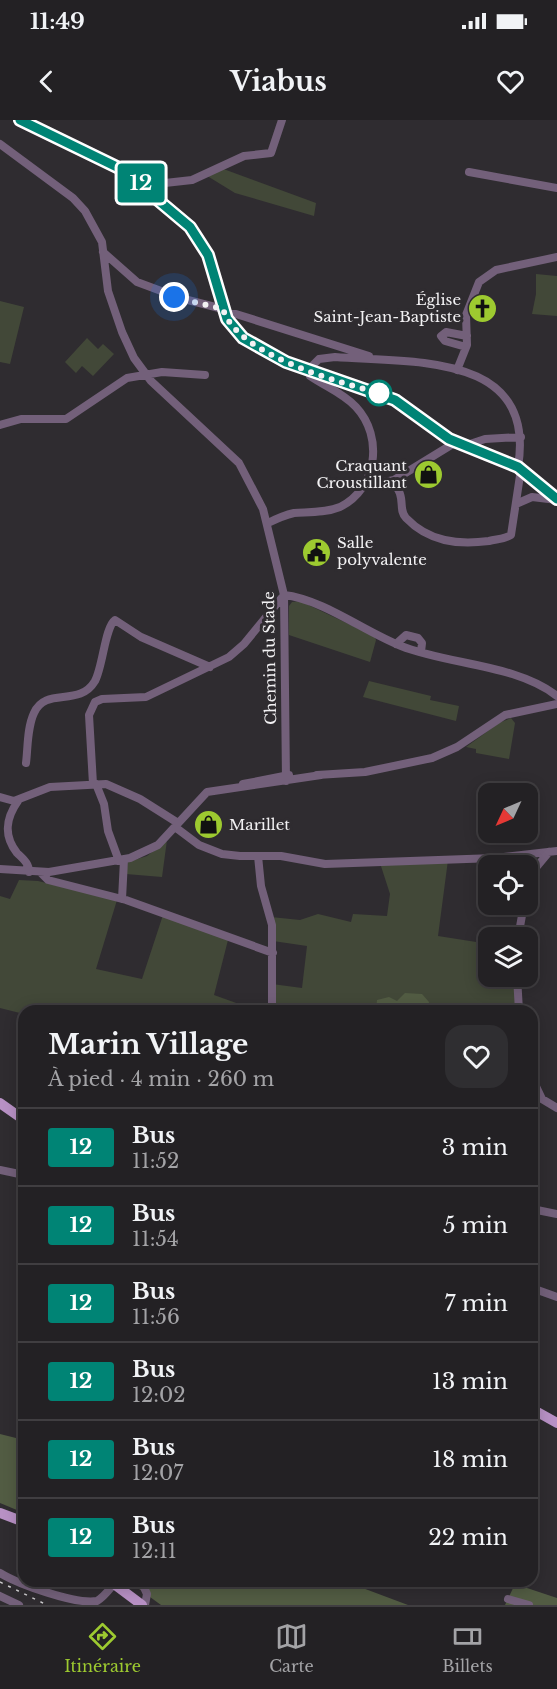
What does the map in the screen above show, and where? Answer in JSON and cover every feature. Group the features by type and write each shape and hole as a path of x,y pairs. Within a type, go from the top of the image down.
{"main road":[{"path":"3,1104 18,1115"},
{"path":"538,1412 557,1423"},
{"path":"0,1513 18,1520"},
{"path":"118,1587 144,1605"}],"street":[{"path":"20,120 113,164 153,194 190,227 202,243 211,261 224,311 234,329 248,341 280,360 395,400 460,444 520,468 557,499"},
{"path":"153,194 165,183 192,180 241,157 270,153 282,120"},
{"path":"0,144 77,202 95,227 104,252 137,282 180,298 377,360"},
{"path":"469,172 557,188"},
{"name":"Chemin du Stade","path":"104,252 105,276 112,305 127,345 144,374 239,463 268,523 284,595 286,778"},
{"path":"457,370 466,348 466,315 477,284 495,270 557,257"},
{"path":"466,348 444,341 441,336 446,332 467,336"},
{"path":"308,370 322,358 377,360 457,370 480,376 494,385 514,412 521,437 520,468 510,536 460,544 436,538 407,519 403,512 401,493 391,481"},
{"path":"268,523 292,514 335,509 353,498 367,481 373,459 368,427 355,406 339,392 310,376 308,370"},
{"path":"0,424 21,419 66,419 118,382 144,374 168,372 205,375"},
{"path":"367,481 391,481 460,444 485,439 521,437"},
{"path":"516,504 532,497 557,499"},
{"path":"122,899 122,860 108,831 104,804 94,784 89,715 95,702 102,699 146,697 210,667 238,650 284,595 303,600 396,644 534,682 557,696"},
{"path":"26,763 31,722 36,709 48,699 82,695 88,690 102,664 110,626 113,622 118,620 138,635 210,667"},
{"path":"0,869 40,872 122,860 153,849 203,794 215,789 286,778 372,771 432,758 457,747 505,715 557,704"},
{"path":"29,872 28,866 14,848 7,827 7,818 18,801 50,787 94,784 116,787 176,825 192,841 211,850 236,856 281,856 336,864 495,858 553,852"},
{"path":"0,797 18,801"},
{"path":"538,866 553,852"},
{"path":"258,856 261,886 272,921 272,1005"},
{"path":"40,872 48,880 122,899 273,949"},
{"path":"518,987 519,1005"},
{"path":"538,1091 542,1099 557,1108"},
{"path":"538,1100 542,1099"},
{"path":"0,1170 18,1174"},
{"path":"538,1210 557,1214"},
{"path":"538,1290 557,1297"},
{"path":"0,1573 18,1582"},
{"path":"28,1587 42,1594 87,1602 99,1600 109,1587"},
{"path":"144,1587 147,1594 144,1605"},
{"path":"0,1596 19,1605"},
{"path":"508,1599 529,1605"}],"green space":[{"path":"218,167 316,203 314,216 235,193 204,174"},
{"path":"536,274 557,276 557,316 532,314 536,294"},
{"path":"0,301 24,307 10,364 0,362"},
{"path":"87,338 98,349 103,344 114,354 93,376 82,366 76,373 65,362"},
{"path":"300,601 374,636 376,640 370,662 289,635 289,606 292,602"},
{"path":"369,681 431,696 430,700 459,706 456,721 363,697"},
{"path":"511,718 515,723 509,759 476,753 476,749 466,747 499,723"},
{"path":"167,840 162,877 126,874 128,862 147,856"},
{"path":"448,860 438,936 478,942 478,987 518,987 519,1005 415,1005 397,1001 389,1005 272,1005 272,984 302,988 307,946 273,941 271,917 300,920 318,914 351,922 353,914 387,916 390,894 380,863"},
{"path":"19,880 38,881 117,900 96,969 142,979 163,915 228,940 214,995 239,1005 18,1005 18,1012 0,1008 0,896 10,899"},
{"path":"405,993 422,994 429,1002 428,1005 377,1005 377,1000 389,997 397,1001"},
{"path":"0,1434 18,1438 18,1510 0,1503"},
{"path":"136,1587 360,1587 408,1605 161,1605"},
{"path":"514,1587 524,1587 557,1598 557,1605 505,1605"}],"railway":[{"path":"0,1582 47,1605"}],"bus line":[{"name":"12","path":"20,120 121,169 143,185 190,227 206,249 227,319 243,338 286,362 395,400 449,439 518,467 557,499"}],"place":[{"name":"Église Saint-Jean-Baptiste","path":"482,309"},
{"name":"Craquant Croustillant","path":"428,475"},
{"name":"Salle polyvalente","path":"316,552"},
{"name":"Marillet","path":"208,825"}],"route":[{"path":"174,297 223,309 230,325 238,334 280,360 379,393"}]}
